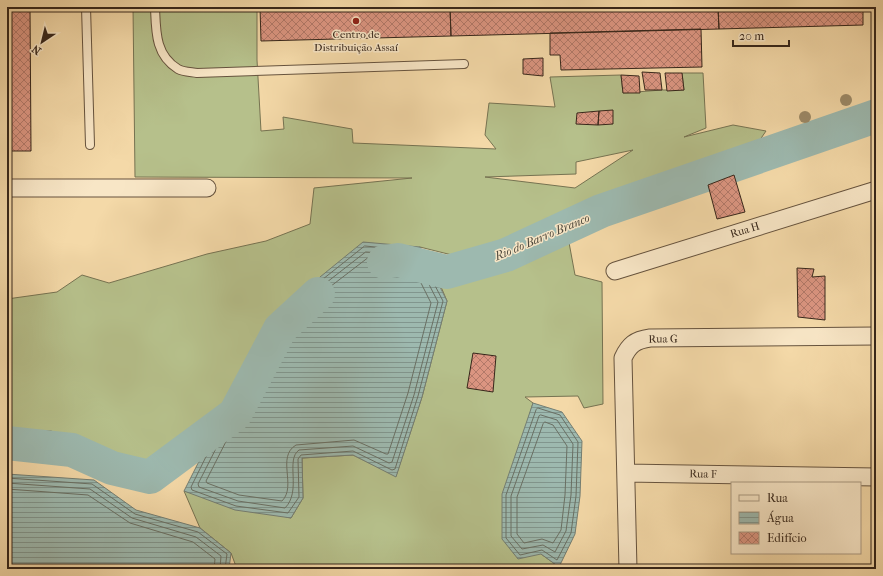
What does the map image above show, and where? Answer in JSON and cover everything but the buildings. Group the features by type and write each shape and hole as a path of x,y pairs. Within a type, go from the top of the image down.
{"street":[{"path":"7,188 207,188"},
{"name":"Rua H","path":"615,271 876,190"},
{"name":"Rua G","path":"628,569 623,358 629,346 640,339 876,336"},
{"name":"Rua F","path":"626,473 876,477"}],"lane":[{"path":"86,7 90,145"},
{"path":"155,7 156,35 159,48 167,59 179,70 197,73 464,64"}],"green space":[{"path":"133,7 257,7 257,60 261,131 284,129 283,117 352,129 353,143 496,149 485,135 489,103 555,107 550,77 621,75 623,93 684,90 682,73 703,73 706,128 684,137 733,125 766,131 753,150 456,256 420,247 320,277 220,420 162,468 51,431 7,430 7,299 57,292 82,275 109,283 207,254 266,241 310,224 314,188 412,178 135,177","holes":["633,150 575,188 485,177 576,174 576,162"]},
{"path":"568,237 575,275 602,282 603,404 584,408 578,396 525,397 533,403 525,430 541,554 559,567 593,569 237,569 231,553 200,528 184,491 291,518 303,498 302,458 353,455 396,476 422,397 447,301 433,268 447,272"}],"water":[{"path":"363,242 420,247 447,301 422,397 396,477 353,455 302,458 303,498 291,518 235,510 184,491 233,394 320,277"},
{"path":"533,403 562,412 582,441 580,496 575,534 559,567 541,554 518,559 502,539 502,494"},
{"path":"7,474 94,480 136,510 200,528 231,553 229,569 7,569"}],"waterway":[{"name":"Rio do Barro Branco","path":"384,262 398,260 447,272 506,255 601,211 876,116"},
{"name":"Rio do Barro Branco","path":"7,443 72,450 112,468 150,477 235,414 280,329 318,294"}],"place":[{"name":"Centro de Distribuição Assaí","path":"356,21"}]}
